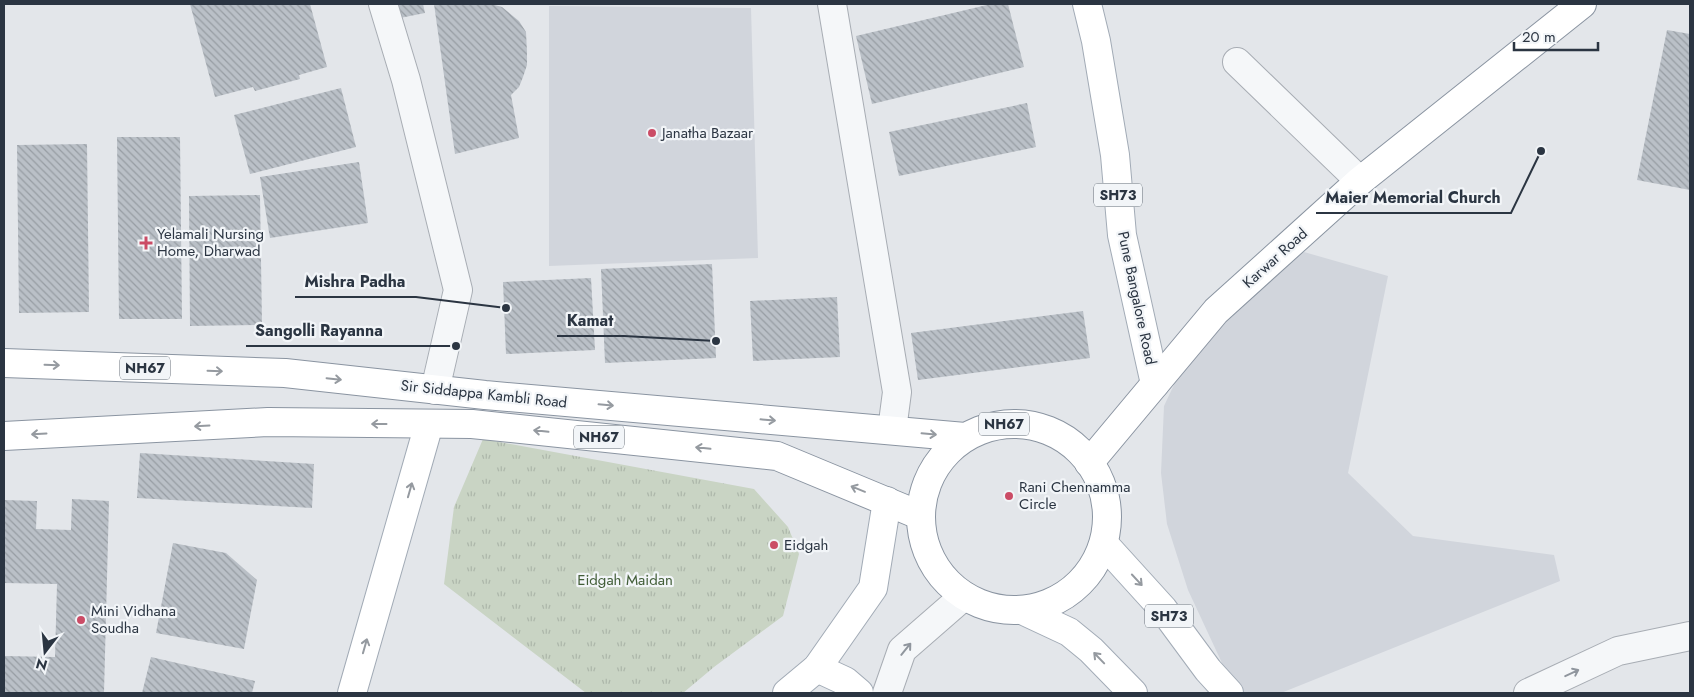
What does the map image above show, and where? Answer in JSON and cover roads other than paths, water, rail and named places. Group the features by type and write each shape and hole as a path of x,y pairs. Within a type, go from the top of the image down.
{"main road":[{"name":"Pune Bangalore Road","path":"1087,4 1096,42 1114,155 1122,234 1155,384"},
{"name":"Karwar Road","path":"1089,464 1216,311 1360,181 1582,4"},
{"name":"Sir Siddappa Kambli Road","path":"4,364 286,373 435,390 964,437"},
{"name":"NH67","path":"4,436 268,422 472,424 777,456 919,514"},
{"path":"352,693 429,424"},
{"name":"NH67","path":"994,425 1029,425 1047,430 1063,438 1082,453 1096,473 1105,496 1107,520 1104,544 1092,569 1073,590 1049,604 1022,610 998,610 964,596 938,573 924,545 919,514 925,484 941,457 964,437 994,425"},
{"path":"787,693 817,668 873,588 887,501"},
{"name":"SH73","path":"1104,544 1163,609 1208,670 1229,693"},
{"path":"1022,610 1069,632 1091,650 1133,693"},
{"path":"817,668 845,681 859,693"}],"street":[{"path":"383,4 406,80 458,290 435,390"},
{"path":"832,4 896,392 892,430"},
{"path":"1237,62 1360,181"},
{"path":"887,693 902,650 964,596"},
{"path":"1528,693 1618,651 1690,636"}],"place":[{"name":"Janatha Bazaar","path":"652,133"},
{"name":"Maier Memorial Church","path":"1541,151"},
{"name":"Yelamali Nursing Home, Dharwad","path":"146,243"},
{"name":"Mishra Padha","path":"506,308"},
{"name":"Kamat","path":"716,341"},
{"name":"Sangolli Rayanna","path":"456,346"},
{"name":"Rani Chennamma Circle","path":"1009,496"},
{"name":"Eidgah","path":"774,545"},
{"name":"Mini Vidhana Soudha","path":"81,620"}],"park label":[{"name":"Eidgah Maidan","path":"625,580"}]}
